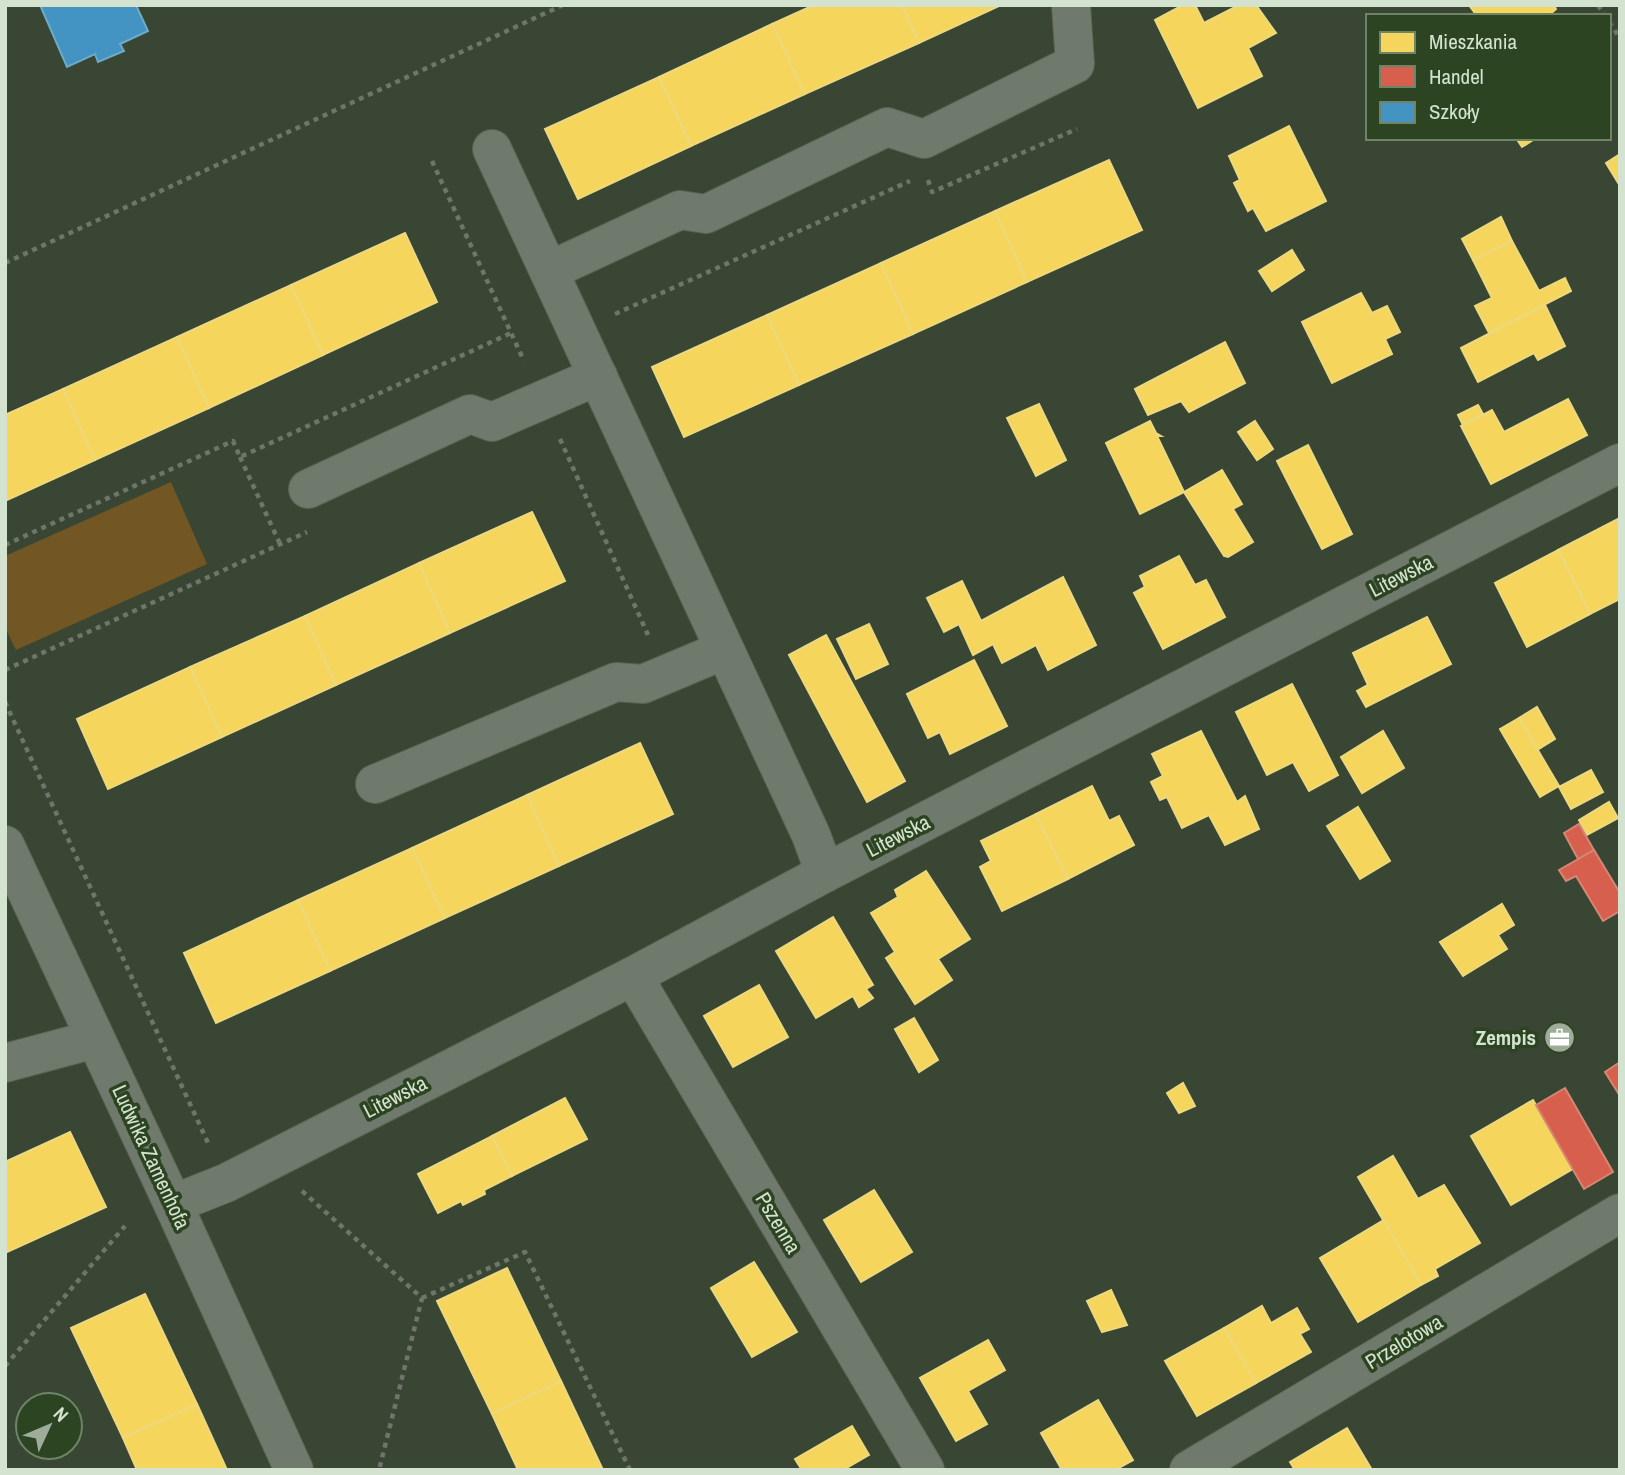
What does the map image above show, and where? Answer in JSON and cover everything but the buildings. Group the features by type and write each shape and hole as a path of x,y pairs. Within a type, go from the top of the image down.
{"street":[{"path":"549,271 680,210 706,214 887,127 925,139 1075,64 1071,5"},
{"path":"492,149 811,835 825,873"},
{"path":"308,489 470,414 492,422 598,376"},
{"name":"Litewska","path":"173,1203 226,1183 633,976 825,873 1620,463"},
{"path":"375,783 616,682 643,684 724,650"},
{"name":"Ludwika Zamenhofa","path":"5,845 173,1203 294,1470"},
{"name":"Pszenna","path":"633,976 925,1470"},
{"path":"5,1063 95,1039"},
{"name":"Przelotowa","path":"1189,1470 1620,1213"}],"path":[{"path":"5,263 563,5"},
{"path":"926,174 932,192 1077,129"},
{"path":"607,317 913,180"},
{"path":"240,457 511,333"},
{"path":"5,545 233,441 280,544"},
{"path":"5,670 317,527"},
{"path":"5,702 226,1183"},
{"path":"297,1186 422,1298"},
{"path":"5,1366 125,1226"},
{"path":"422,1298 525,1252 630,1470"},
{"path":"379,1470 422,1298"}],"shaded area":[{"path":"171,482 207,564 16,650 5,627 5,556"}],"place":[{"name":"Zempis","path":"1559,1038"}]}
